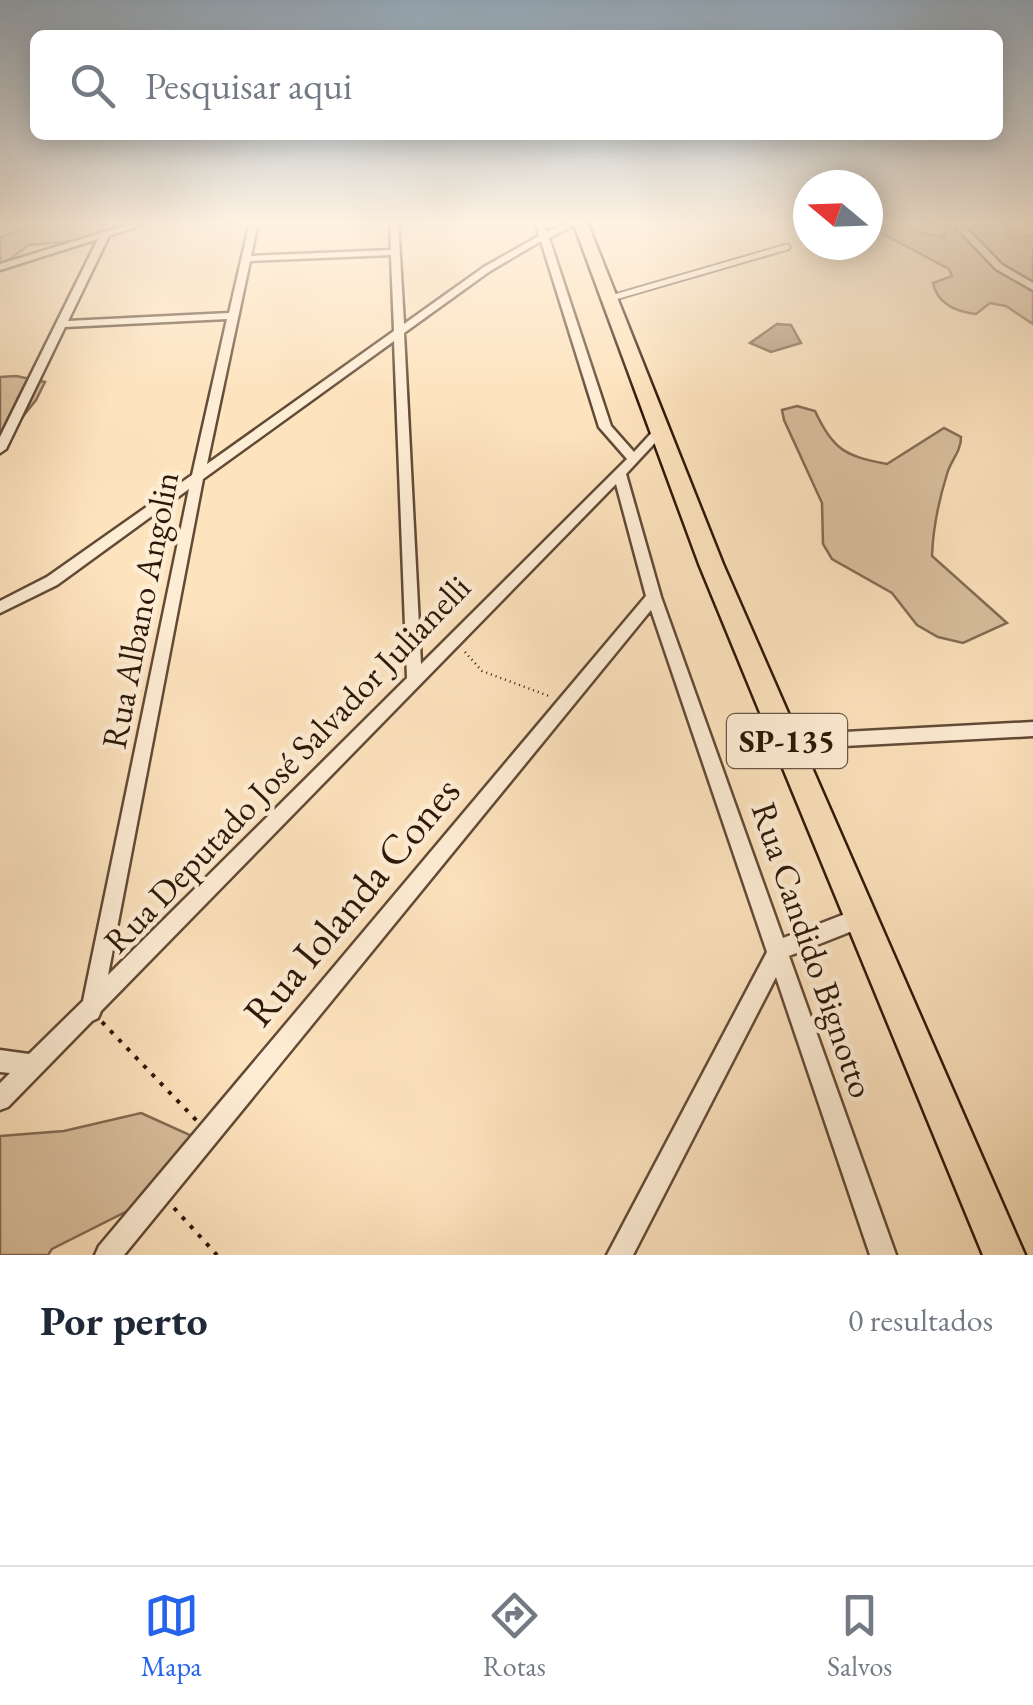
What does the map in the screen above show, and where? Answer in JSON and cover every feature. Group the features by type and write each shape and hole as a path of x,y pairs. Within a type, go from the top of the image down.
{"main road":[{"name":"SP-135","path":"601,281 788,742 1004,1255"}],"street":[{"path":"0,449 82,281"},
{"name":"Rua Albano Angolin","path":"91,1010 196,479 241,281"},
{"path":"396,281 414,678"},
{"path":"0,608 52,581 471,281"},
{"name":"Rua Candido Bignotto","path":"558,281 606,426 627,467 654,597 883,1255"},
{"path":"61,324 232,316"},
{"name":"Rua Deputado José Salvador Julianelli","path":"0,1099 660,431"},
{"name":"Rua Iolanda Cones","path":"108,1255 654,597"},
{"path":"788,742 1033,730"},
{"path":"620,1255 780,950 863,916"},
{"path":"0,1060 33,1066"}],"lane":[{"path":"608,299 671,281"}],"path":[{"path":"453,638 482,672 565,701"},
{"path":"91,1010 208,1132"},
{"path":"160,1192 218,1255"}],"shaded area":[{"path":"940,281 1033,281 1033,324 1006,306 990,303 976,314 962,311 949,306 933,283"},
{"path":"777,324 791,325 801,343 771,352 750,343"},
{"path":"0,377 45,382 36,400 0,445"},
{"path":"797,406 815,411 828,435 842,449 887,464 944,428 961,437 941,495 932,556 1007,623 963,643 938,637 917,625 892,593 832,559 823,544 822,503 784,420 782,410"},
{"path":"141,1113 201,1140 177,1186 52,1249 48,1255 0,1255 0,1136 64,1131"}]}
